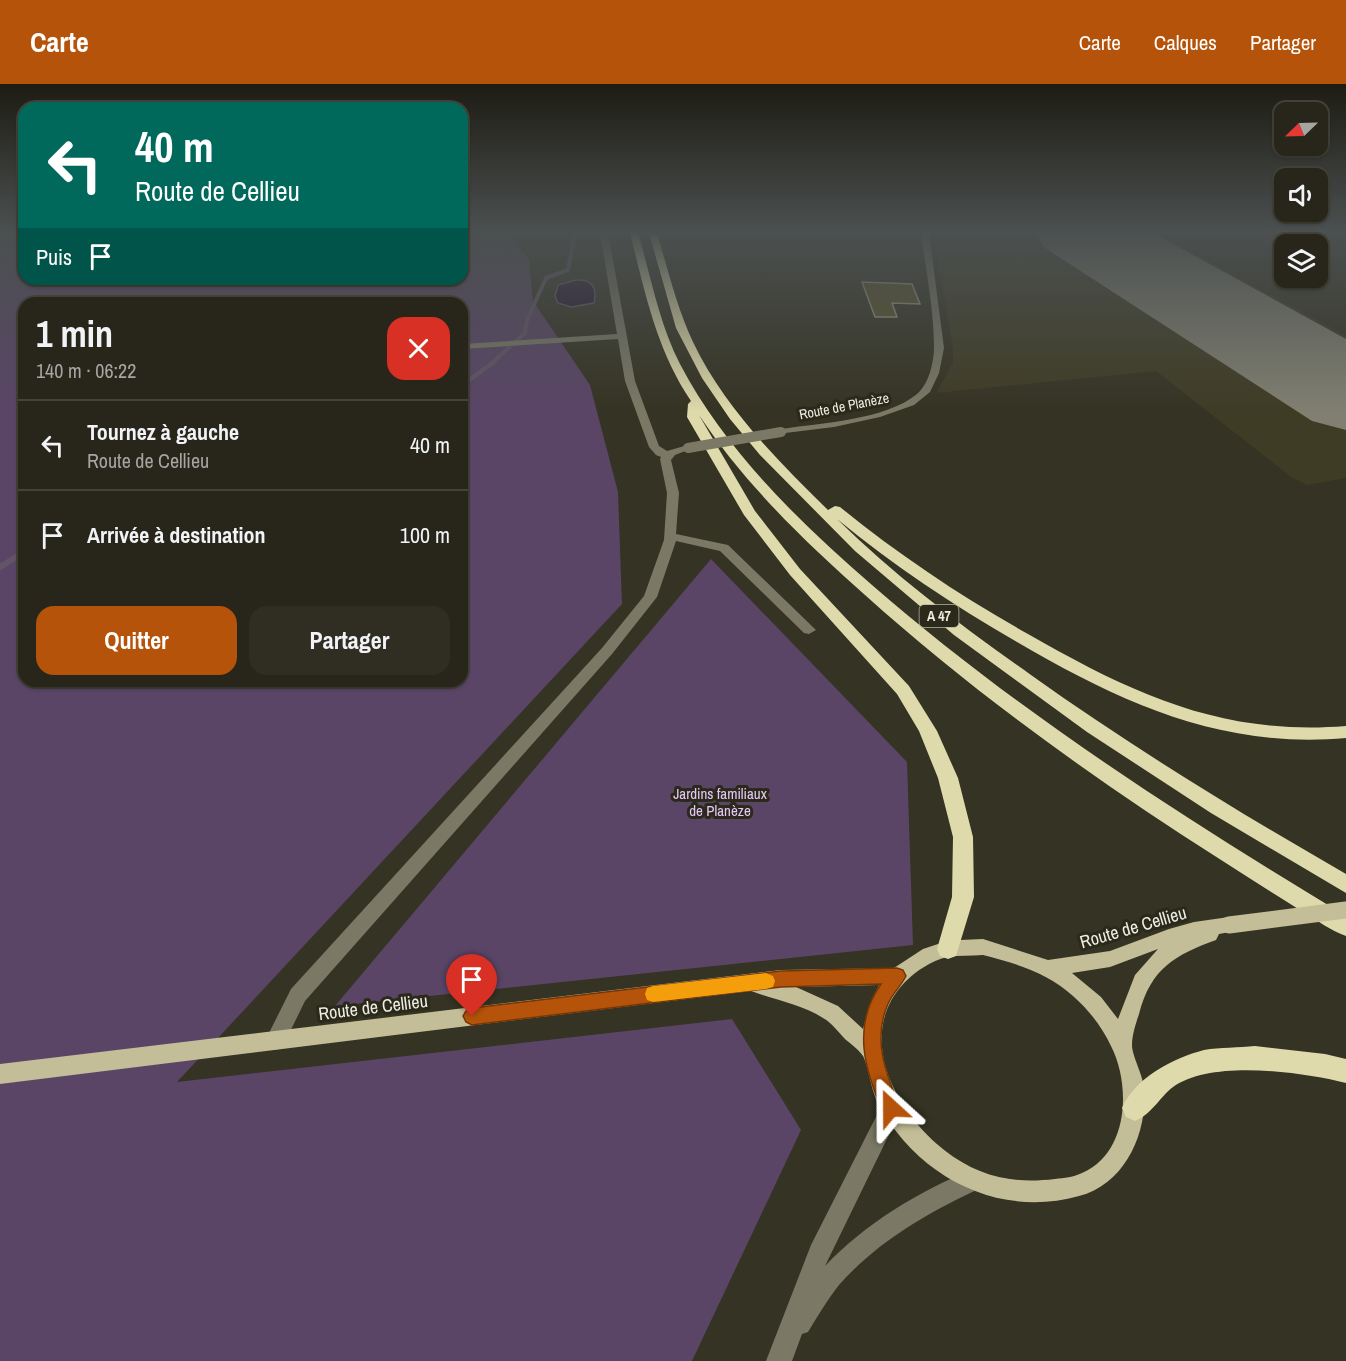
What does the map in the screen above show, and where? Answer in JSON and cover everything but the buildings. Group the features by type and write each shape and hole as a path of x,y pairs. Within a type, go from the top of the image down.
{"highway":[{"name":"A 47","path":"649,293 655,318 675,364 718,433 771,496 830,555 900,619 988,689 1126,787 1346,927"},
{"name":"A 47","path":"670,293 694,356 720,398 757,446 846,537 950,625 1068,711 1198,797 1346,884"},
{"path":"695,399 693,417 749,512 795,572 903,690 928,731 948,778 963,837 963,897 948,949"},
{"path":"783,473 813,491 858,530 894,556 997,624 1109,685 1170,711 1229,727 1285,735 1346,732"},
{"path":"1135,1108 1165,1078 1204,1062 1255,1058 1325,1066 1346,1071"}],"main road":[{"name":"Route de Cellieu","path":"1048,968 1110,959 1168,937 1194,930 1346,910"},
{"name":"Route de Cellieu","path":"1122,1045 1131,1002 1144,976 1170,951 1229,925"},
{"path":"983,947 1017,954 1048,968 1078,989 1103,1014 1122,1045 1134,1080 1135,1108 1127,1141 1113,1162 1087,1183 1047,1194 1011,1192 973,1180 944,1164 912,1136 891,1108 878,1080 872,1051 873,1022 881,999 897,976 917,960 948,949 983,947"},
{"name":"Route de Cellieu","path":"0,1074 751,983 836,976 897,976"},
{"name":"Route de Cellieu","path":"751,983 800,997 831,1012 872,1051"}],"street":[{"path":"275,1041 298,995 305,986 608,651 650,597 670,536 673,493 665,465 668,455 660,453 654,447 630,381 614,293"},
{"name":"Route de Planèze","path":"668,455 688,448 887,412 900,408 922,395 937,366 939,348 932,293"},
{"path":"468,347 621,336"},
{"path":"670,536 724,548 809,630"},
{"path":"779,1361 791,1335 819,1253 891,1108"},
{"path":"791,1335 831,1277 867,1244 907,1215 973,1180"}],"shaded area":[{"path":"556,293 595,293 594,303 571,307 558,303"},
{"path":"943,293 1266,293 1346,336 1346,478 1307,485 1291,477 1156,371 936,393 953,363 953,349"}],"green space":[{"path":"0,293 532,293 533,301 590,385 618,492 622,604 177,1082 732,1019 801,1130 692,1361 0,1361"},
{"name":"Jardins familiaux de Planèze","path":"711,559 907,762 913,945 335,1006"}],"waterway":[{"path":"492,363 525,333 527,320 539,293"},
{"path":"468,381 494,362"},
{"path":"0,567 18,556"}],"taxiway":[{"path":"1237,293 1346,354"}],"runway":[{"path":"1168,293 1346,401"}],"slow traffic":[{"path":"653,994 766,981"}],"route":[{"path":"472,1016 781,979 897,976 881,999 873,1022 872,1051 878,1080 891,1108"}]}
